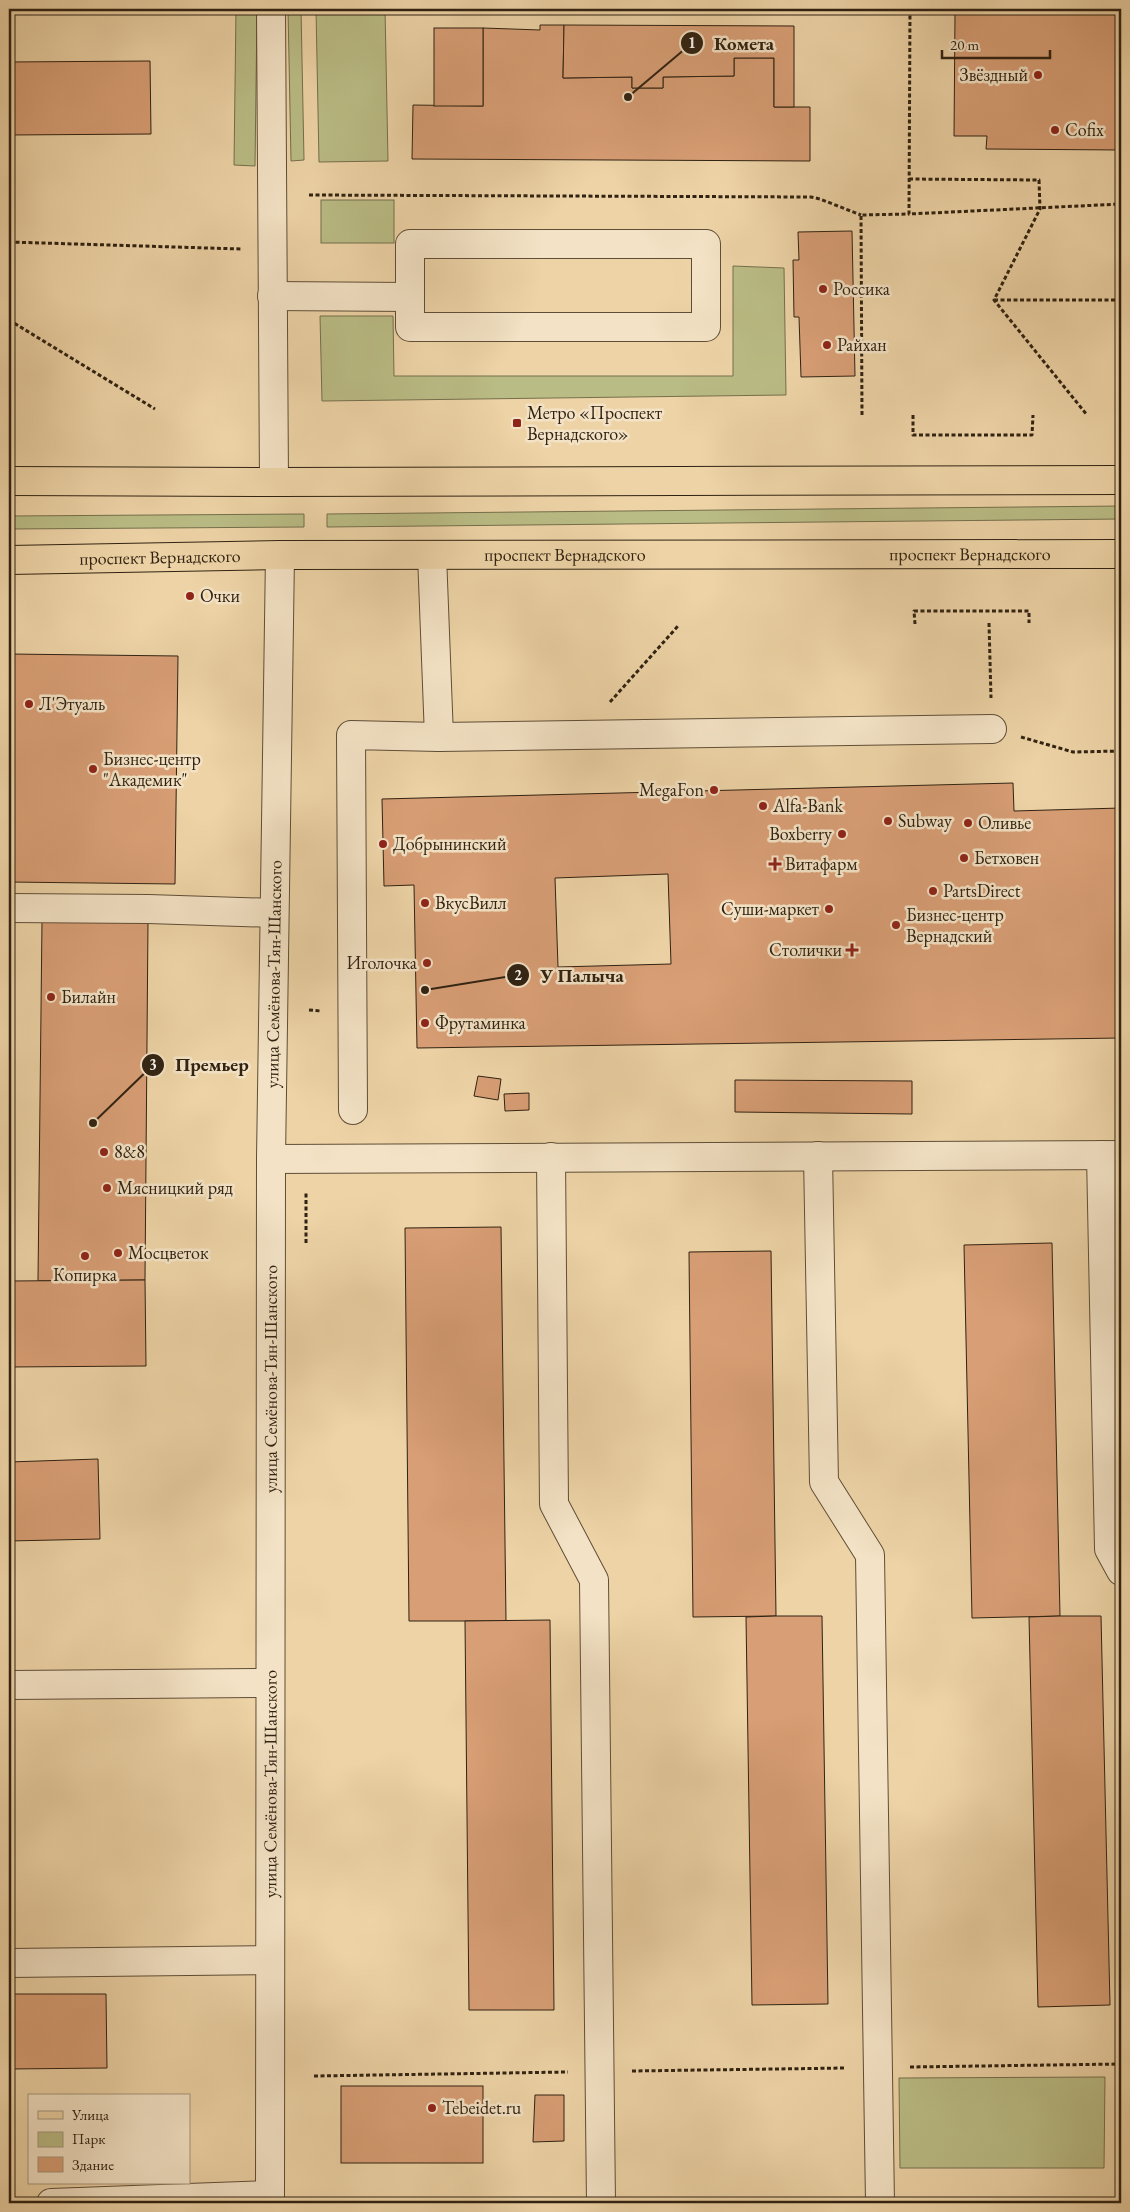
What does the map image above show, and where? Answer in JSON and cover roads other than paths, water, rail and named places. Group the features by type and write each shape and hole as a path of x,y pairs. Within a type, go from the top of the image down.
{"main road":[{"path":"9,481 1121,480"},
{"name":"проспект Вернадского","path":"9,560 432,554 1121,554"}],"street":[{"path":"271,9 274,482"},
{"path":"410,244 706,244 706,327 410,327 410,297 410,244"},
{"path":"272,296 410,297"},
{"path":"432,554 439,737"},
{"name":"улица Семёнова-Тян-Шанского","path":"270,2199 271,1158 280,555"},
{"path":"352,1110 351,735 439,737 992,729"},
{"path":"9,908 148,909 274,913"},
{"path":"271,1158 1111,1155 1109,1549 1121,1571"},
{"path":"818,1156 824,1482 870,1555 880,2203"},
{"path":"551,1157 554,1504 594,1580 601,2203"},
{"path":"9,1685 270,1683"},
{"path":"9,1963 270,1960"},
{"path":"51,2203 270,2199"}],"place":[{"name":"Звёздный","path":"1038,75"},
{"name":"Комета","path":"628,97"},
{"name":"Cofix","path":"1055,130"},
{"name":"Россика","path":"823,289"},
{"name":"Райхан","path":"827,345"},
{"name":"Метро «Проспект Вернадского»","path":"517,423"},
{"name":"Очки","path":"190,596"},
{"name":"Л'Этуаль","path":"29,704"},
{"name":"Бизнес-центр \"Академик\"","path":"93,769"},
{"name":"MegaFon","path":"714,790"},
{"name":"Alfa-Bank","path":"763,806"},
{"name":"Subway","path":"888,821"},
{"name":"Оливье","path":"968,823"},
{"name":"Boxberry","path":"842,834"},
{"name":"Добрынинский","path":"383,844"},
{"name":"Бетховен","path":"964,858"},
{"name":"Витафарм","path":"775,864"},
{"name":"PartsDirect","path":"933,891"},
{"name":"ВкусВилл","path":"425,903"},
{"name":"Суши-маркет","path":"829,909"},
{"name":"Бизнес-центр Вернадский","path":"896,925"},
{"name":"Столички","path":"852,950"},
{"name":"Иголочка","path":"427,963"},
{"name":"У Палыча","path":"425,990"},
{"name":"Билайн","path":"51,997"},
{"name":"Фрутаминка","path":"425,1023"},
{"name":"Премьер","path":"93,1123"},
{"name":"8&8","path":"104,1152"},
{"name":"Мясницкий ряд","path":"107,1188"},
{"name":"Мосцветок","path":"118,1253"},
{"name":"Копирка","path":"85,1256"},
{"name":"Tebeidet.ru","path":"432,2108"}]}
